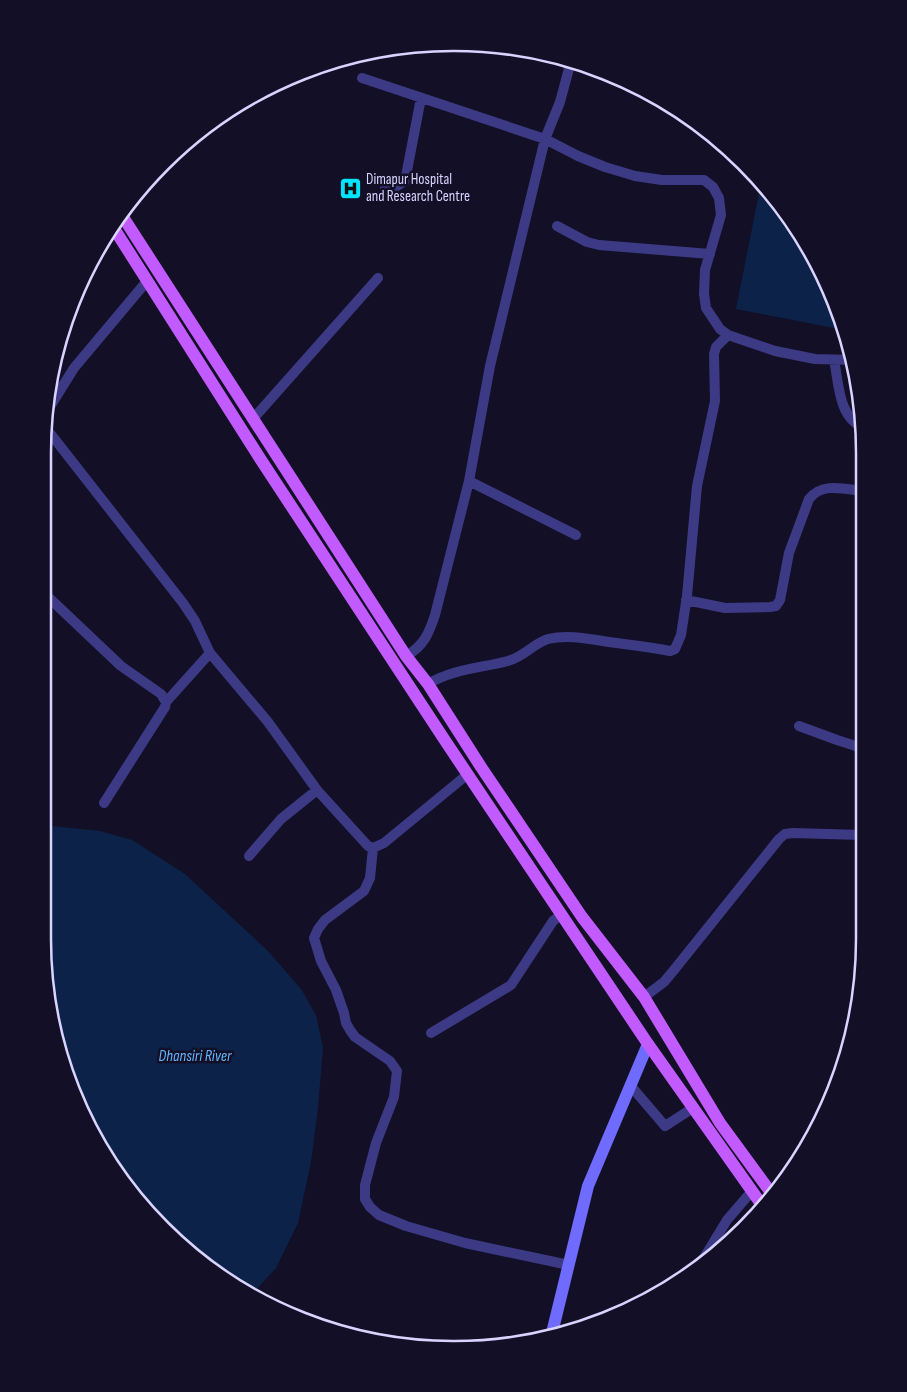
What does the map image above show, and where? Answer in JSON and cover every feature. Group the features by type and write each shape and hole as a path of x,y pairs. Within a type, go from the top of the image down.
{"main road":[{"path":"126,221 406,656 428,684 481,767 582,917 644,997 720,1123 768,1189"},
{"path":"117,233 261,460 468,774 648,1044 759,1201"}],"street":[{"path":"406,656 414,652 428,636 435,615 469,481 490,366 545,138 560,102 569,69"},
{"path":"362,78 545,138 578,156 605,167 636,176 662,180 704,180 713,187 719,198 721,215 705,270 704,294 706,308 720,329 728,335 775,351 815,359 845,360"},
{"path":"385,188 397,186 405,181 422,98"},
{"path":"556,226 587,242 599,245 710,254"},
{"path":"253,419 378,278"},
{"path":"56,398 74,368 147,281"},
{"path":"428,684 454,672 511,660 548,639 576,637 670,651 675,649 681,635 686,600 697,486 715,401 714,354 716,347 728,335"},
{"path":"834,360 843,409 855,423"},
{"path":"52,435 183,603 195,621 210,653 268,722 317,790 362,841 373,848"},
{"path":"469,481 576,535"},
{"path":"686,600 725,608 770,608 776,606 780,600 789,553 809,499 814,492 822,489 836,488 856,490"},
{"path":"51,600 121,666 161,694 166,702"},
{"path":"104,803 165,707 166,702 210,653"},
{"path":"799,726 856,746"},
{"path":"373,848 384,843 468,774"},
{"path":"249,856 281,819 317,790"},
{"path":"644,997 664,982 778,838 785,834 793,833 856,835"},
{"path":"373,848 370,878 364,891 325,920 314,938 321,961 336,990 350,1030 355,1037 390,1061 397,1071 394,1097 376,1143 365,1185 365,1199 370,1207 379,1215 406,1226 465,1243 569,1265"},
{"path":"431,1033 511,985 554,921 562,914"},
{"path":"553,1328 588,1186 648,1044"},
{"path":"630,1085 665,1126 693,1108"},
{"path":"710,1249 727,1220 752,1191"}],"water":[{"path":"759,192 802,252 825,300 835,328 736,309"},
{"name":"Dhansiri River","path":"51,826 100,831 132,840 185,874 268,951 301,989 316,1015 323,1048 311,1162 298,1223 276,1268 257,1289 209,1258 188,1241 151,1204 134,1183 105,1140 82,1092 73,1068 59,1017 52,965"}],"place":[{"name":"Dimapur Hospital and Research Centre","path":"350,188"}]}
